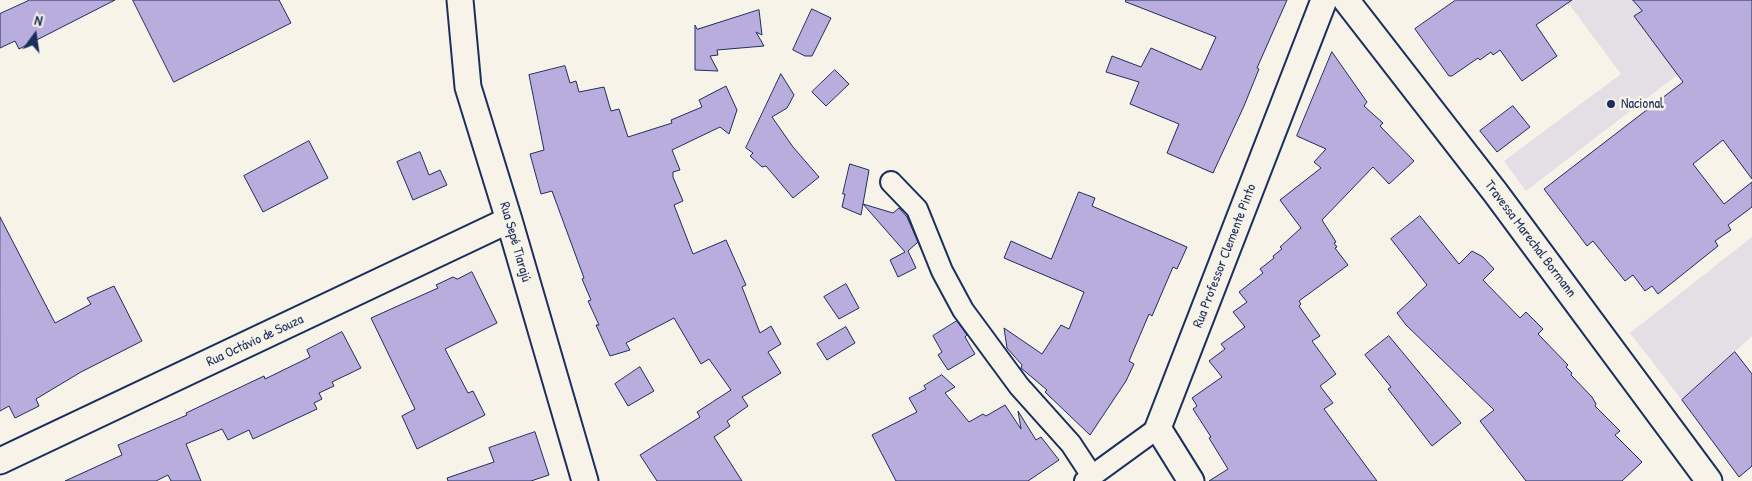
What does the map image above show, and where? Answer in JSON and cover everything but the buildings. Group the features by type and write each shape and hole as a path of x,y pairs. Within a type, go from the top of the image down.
{"street":[{"name":"Rua Sepé Tiarajú","path":"460,0 468,87 585,481"},
{"name":"Rua Professor Clemente Pinto","path":"1158,428 1324,0"},
{"name":"Travessa Marechal Bormann","path":"1346,0 1495,192 1709,481"},
{"path":"891,182 917,209 942,271 963,310 1019,386 1070,444 1089,478 1158,428 1191,481"},
{"name":"Rua Octávio de Souza","path":"0,461 509,220"}],"shaded area":[{"name":"Nacional","path":"1566,0 1752,0 1698,59 1526,191 1504,161 1621,74"},
{"path":"1752,237 1752,336 1682,400 1630,333"}],"place":[{"name":"Nacional","path":"1611,104"}]}
